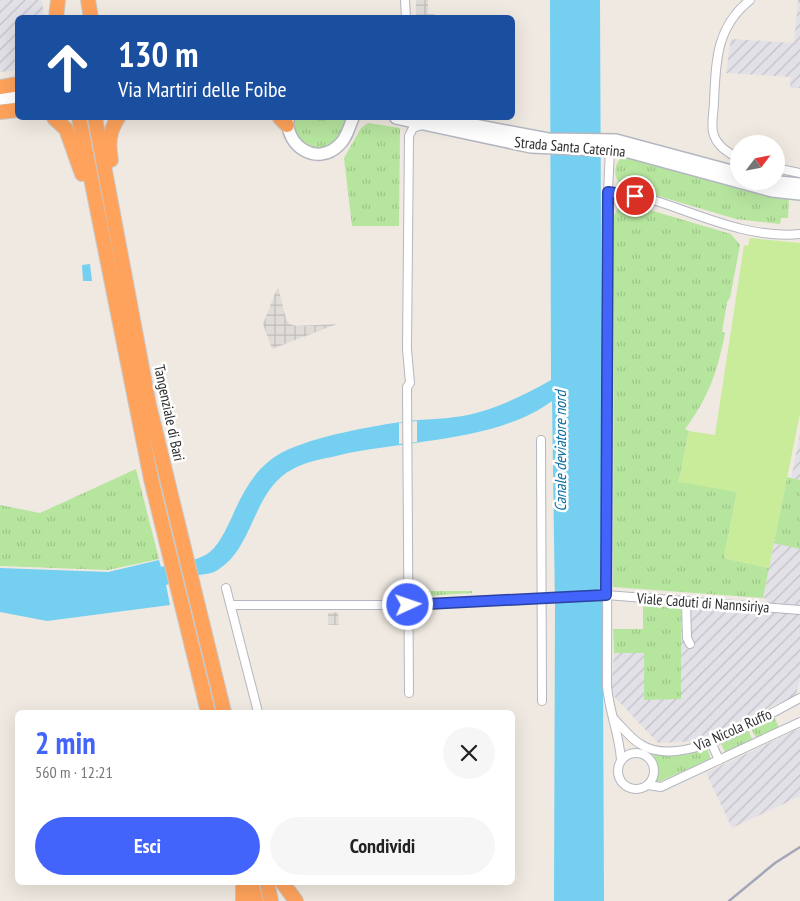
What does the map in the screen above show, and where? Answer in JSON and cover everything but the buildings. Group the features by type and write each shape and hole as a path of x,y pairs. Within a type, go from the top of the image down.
{"highway":[{"path":"56,15 58,0"},
{"path":"63,0 65,15"},
{"path":"79,0 81,15"},
{"path":"88,0 90,15"},
{"path":"0,86 15,84"},
{"path":"0,112 15,110"},
{"path":"56,120 66,128 97,212"},
{"name":"Tangenziale di Bari","path":"79,120 149,470 207,710"},
{"name":"Tangenziale di Bari","path":"95,120 149,405 224,710"},
{"path":"111,203 114,178 108,148 110,135 117,120"},
{"path":"243,885 243,901"},
{"path":"252,885 256,901"},
{"path":"268,885 271,901"},
{"path":"284,885 296,901"}],"street":[{"path":"405,0 405,15"},
{"path":"730,154 721,148 713,132 716,67 723,33 738,10 750,0"},
{"path":"0,99 15,98"},
{"path":"285,120 292,141 297,147 305,152 320,155 329,153 339,146 353,120"},
{"path":"409,693 407,387 410,383 407,360 409,136 416,126 431,120"},
{"name":"Strada Santa Caterina","path":"431,120 454,120 548,143 605,145 772,191 800,194"},
{"name":"Strada Santa Caterina","path":"431,120 531,147 548,143"},
{"name":"Strada Santa Caterina","path":"605,145 616,140 730,171"},
{"path":"605,145 608,192 607,686 608,700 615,720 621,760 617,771 618,777 626,787 638,790 648,785 654,774 654,768 643,754 641,745"},
{"path":"785,170 800,173"},
{"path":"785,182 800,184"},
{"path":"608,192 648,198 724,226 767,233 800,234"},
{"path":"541,440 546,598 542,701"},
{"path":"226,588 257,710"},
{"name":"Viale Caduti di Nannsiriya","path":"230,605 408,605 606,595 800,610"},
{"path":"686,602 687,638 690,644"},
{"name":"Via Nicola Ruffo","path":"615,720 641,745 653,750 671,753 695,749 800,698"},
{"name":"Via Nicola Ruffo","path":"648,785 661,787 800,722"},
{"path":"711,742 719,760"},
{"path":"621,760 631,753 643,754 653,750"}],"shaded area":[{"path":"0,0 42,0 44,15 15,15 15,70 0,72"},
{"path":"416,0 428,0 428,14 434,15 416,15"},
{"path":"798,0 800,0 800,88 790,88 791,77 726,73 731,39 794,43"},
{"path":"278,286 286,319 290,324 296,326 337,324 272,349 263,324"},
{"path":"800,434 800,678 796,695 697,741 658,743 611,693 614,653 682,606 764,610 767,599 763,598 774,543 778,544"},
{"path":"338,612 339,625 328,625 328,613"},
{"path":"800,728 800,796 732,828 706,773"}],"green space":[{"path":"294,120 346,120 337,139 330,145 322,148 307,145 296,134"},
{"path":"368,123 400,128 399,226 352,226 344,158 361,128"},
{"path":"626,157 730,185 730,190 748,190 789,198 788,218 781,218 780,224 736,219 621,185 615,172 620,159"},
{"path":"626,203 731,234 740,245 730,298 727,302 722,332 725,333 719,359 706,395 685,429 689,431 679,481 737,492 724,558 769,568 763,598 613,587 614,215 619,206"},
{"path":"750,238 800,243 800,413 769,568 724,558 737,492 679,482 689,431 715,435 744,245 748,246"},
{"path":"136,469 159,559 108,570 0,566 0,505 40,513"},
{"path":"787,477 800,480 800,549 774,543"},
{"path":"424,591 472,591 472,593 424,596"},
{"path":"643,605 681,608 681,699 644,700 644,653 614,653 613,629 643,629"},
{"path":"774,717 779,727 756,738 751,728"},
{"path":"748,729 752,739 725,752 720,742"},
{"path":"707,748 711,759 656,783 658,768 653,753 684,755"}],"water":[{"name":"Canale deviatore nord","path":"550,0 600,0 604,901 554,901 555,606 552,401 530,414 505,425 478,432 366,450 298,466 279,479 269,491 238,550 227,562 214,572 166,585 170,605 47,621 0,612 0,568 108,572 159,560 161,567 200,558 214,548 222,536 251,480 265,464 283,452 327,436 361,429 479,412 511,400 551,380"},
{"path":"90,264 92,281 83,281 82,265"}],"pier":[{"path":"417,421 417,442 399,444 399,423"}],"railway":[{"path":"729,901 775,863 800,847"}],"route":[{"path":"408,605 606,595 608,192 635,196"}]}
